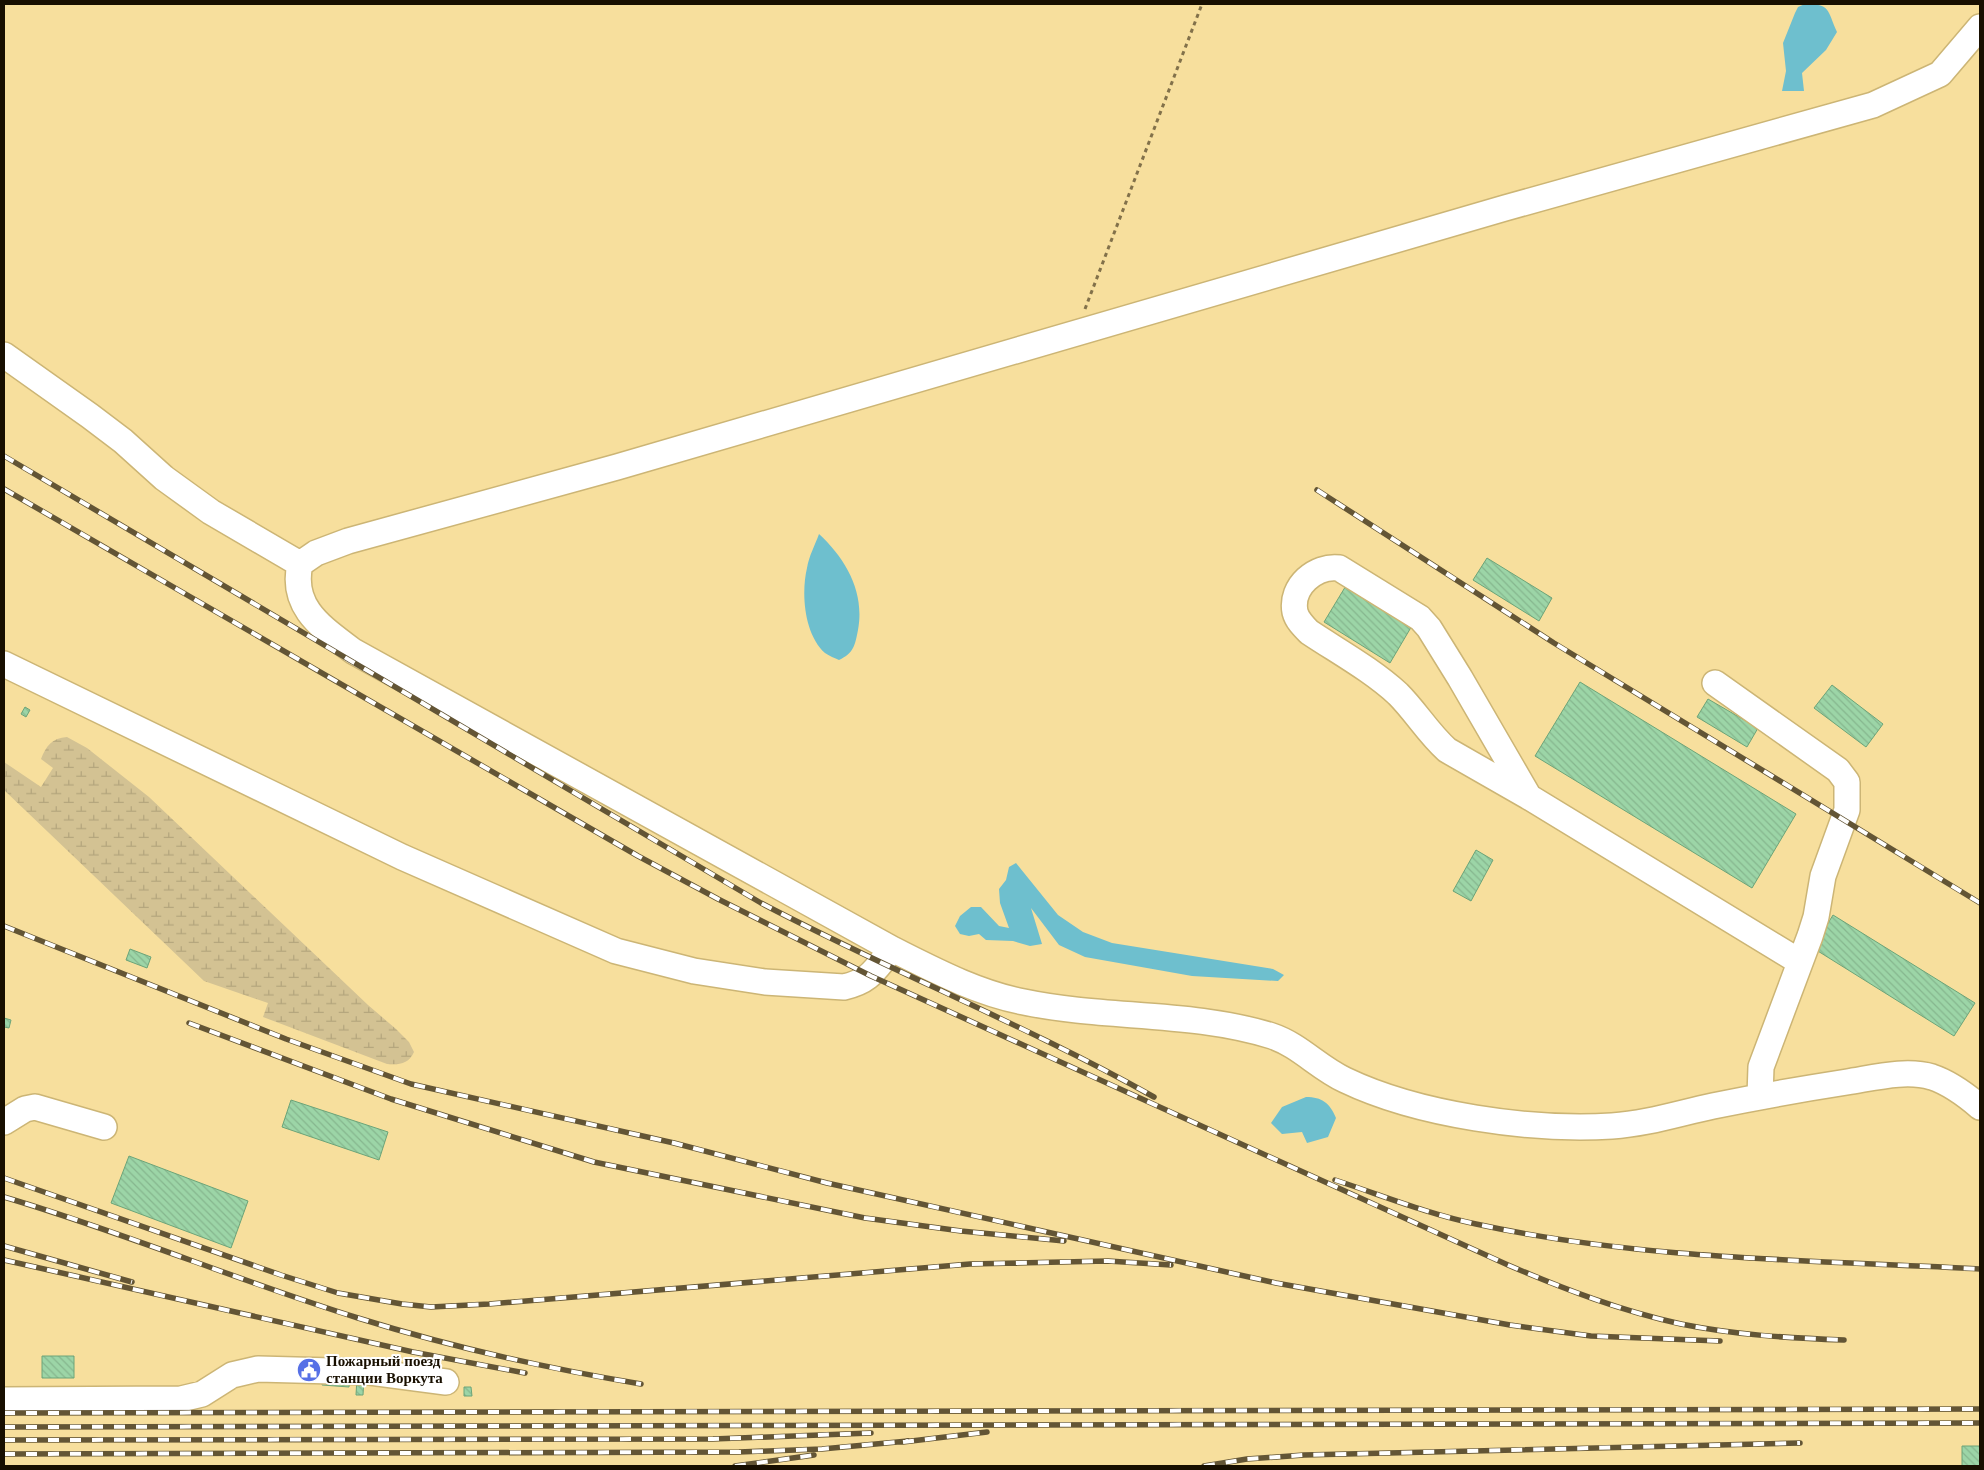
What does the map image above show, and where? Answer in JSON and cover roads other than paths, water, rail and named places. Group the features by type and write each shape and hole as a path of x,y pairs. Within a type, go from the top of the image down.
{"street":[{"path":"1980,27 1940,74 1874,105 1505,208 626,464 348,541 316,553 300,564 296,581 302,600 313,618 353,651 892,949 959,981 1023,1002 1199,1021 1273,1036 1295,1047 1342,1079 1398,1100 1471,1117 1559,1126 1614,1126 1760,1096 1871,1078 1910,1075 1930,1076 1950,1085 1980,1107"},
{"path":"4,355 123,441 164,478 211,512 300,564"},
{"path":"1529,796 1460,678 1429,628 1420,618 1339,568 1329,566 1317,570 1304,581 1294,603 1296,614 1309,632 1381,680 1414,711 1436,740 1447,750 1529,796 1800,962"},
{"path":"4,664 402,857 616,951 694,971 765,982 844,987 856,984 872,976 892,949"},
{"path":"1715,683 1838,770 1846,782 1847,810 1823,876 1816,917 1761,1067 1760,1096"},
{"path":"4,1122 34,1107 104,1127"},
{"path":"4,1400 181,1399 202,1394 232,1376 258,1368 370,1372 446,1382"}],"water":[{"path":"1805,4 1824,7 1829,13 1837,32 1826,50 1802,73 1804,91 1782,91 1786,71 1783,43 1798,7"},
{"path":"819,534 845,565 859,602 858,630 855,644 848,654 839,660 825,653 818,645 812,635 806,613 805,578 809,559"},
{"path":"1016,863 1058,915 1083,932 1112,943 1273,969 1284,975 1278,981 1192,976 1085,957 1059,945 1031,908 1042,944 1030,946 1013,941 986,940 979,934 969,936 960,934 955,926 960,916 971,907 981,907 999,926 1009,928 1000,903 999,889 1006,880 1009,867"},
{"path":"1306,1097 1317,1098 1325,1102 1331,1108 1336,1118 1328,1137 1307,1143 1302,1132 1282,1134 1271,1123 1282,1107"}],"railway":[{"path":"4,456 761,903 1057,1046 1154,1097"},
{"path":"4,489 638,856 718,899 871,976 1508,1265 1572,1291 1637,1313 1701,1328 1762,1335 1844,1340"},
{"path":"1317,490 1554,643 1980,903"},
{"path":"4,926 286,1039 411,1084 674,1143 827,1183 1276,1283 1510,1325 1591,1336 1720,1341"},
{"path":"189,1023 391,1099 594,1162 865,1218 961,1231 1064,1241"},
{"path":"4,1178 281,1275 338,1293 431,1307 489,1304 970,1264 1108,1261 1171,1265"},
{"path":"1335,1180 1422,1210 1458,1220 1538,1236 1601,1245 1727,1257 1980,1269"},
{"path":"4,1197 93,1225 314,1304 393,1329 498,1356 641,1384"},
{"path":"4,1246 132,1282"},
{"path":"4,1260 413,1352 525,1373"},
{"path":"4,1413 1980,1409"},
{"path":"4,1427 1980,1423"},
{"path":"903,1442 987,1432"},
{"path":"4,1440 713,1439 871,1433"},
{"path":"4,1454 739,1452 822,1449 908,1441"},
{"path":"1204,1466 1247,1459 1304,1455 1800,1443"},
{"path":"735,1466 814,1455"}],"place":[{"name":"Пожарный поезд станции Воркута","path":"309,1370"}]}
